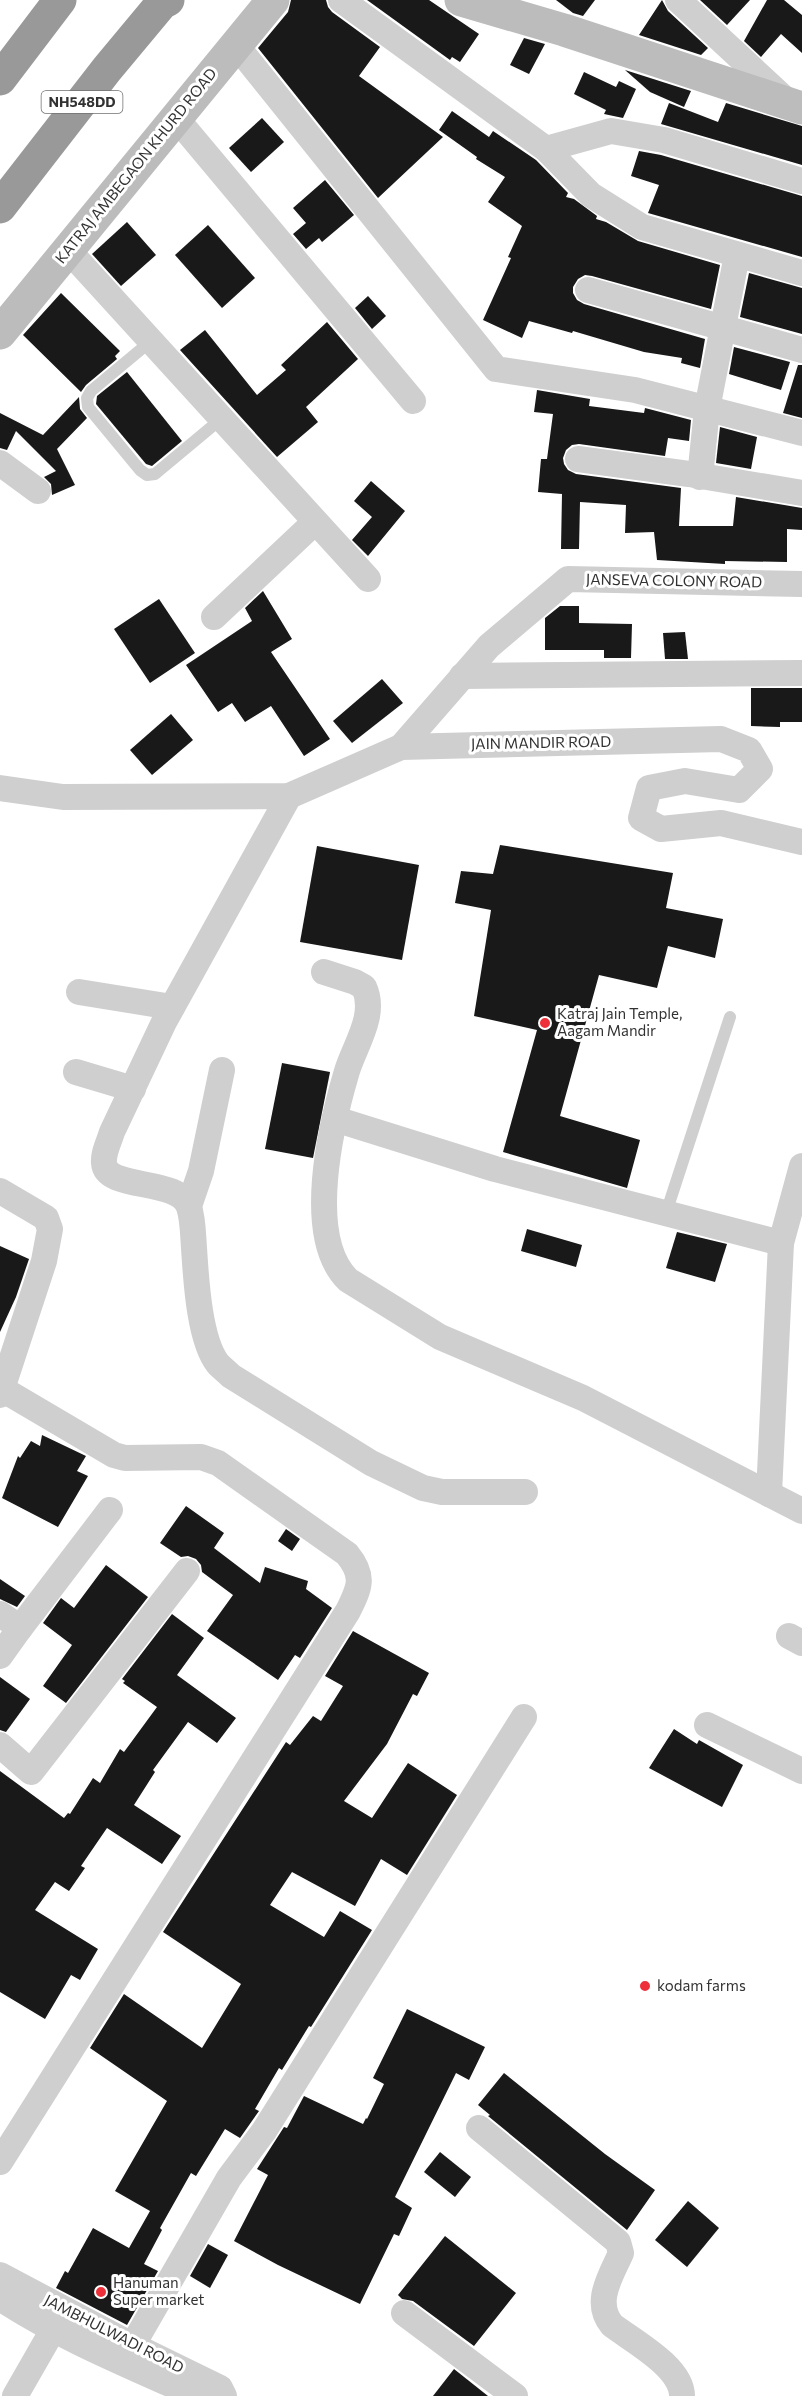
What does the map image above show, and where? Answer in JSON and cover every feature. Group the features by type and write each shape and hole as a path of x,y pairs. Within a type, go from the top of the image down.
{"highway":[{"path":"0,42 32,0"},
{"path":"0,79 60,0"},
{"name":"NH548DD","path":"0,207 107,69 165,1"}],"street":[{"name":"KATRAJ AMBEGAON KHURD ROAD","path":"0,333 273,0"},
{"path":"341,0 546,149 591,195 642,226 802,273"},
{"path":"461,0 564,30 795,105"},
{"path":"678,0 795,105"},
{"path":"236,45 496,369 635,390 802,433"},
{"path":"176,118 413,401"},
{"path":"546,149 611,131 664,140 802,182"},
{"path":"68,250 368,579"},
{"path":"700,477 707,409 737,255"},
{"path":"588,290 802,350"},
{"path":"578,459 802,493"},
{"path":"0,463 38,491"},
{"path":"214,617 315,522"},
{"name":"JANSEVA COLONY ROAD","path":"401,747 489,646 568,579 802,584"},
{"path":"462,676 802,673"},
{"name":"JAIN MANDIR ROAD","path":"0,788 63,797 289,796 401,747 721,739 749,750 760,769 739,790 685,781 649,788 641,818 661,829 721,823 802,842"},
{"path":"189,1206 179,1194 121,1179 105,1169 105,1151 172,1007 289,796"},
{"path":"324,972 364,987 368,1007 364,1028 348,1070 335,1119 325,1181 323,1213 330,1252 336,1269 348,1280 440,1337 583,1398 802,1511"},
{"path":"79,992 172,1007"},
{"path":"222,1070 201,1171 189,1206 198,1303 211,1351 218,1363 231,1376 371,1463 423,1488 442,1492 525,1492"},
{"path":"76,1072 133,1089"},
{"path":"335,1119 495,1169 781,1243"},
{"path":"769,1494 781,1243 802,1166"},
{"path":"0,1191 46,1218 50,1229 44,1262 1,1392 114,1455 125,1458 201,1457 218,1463 347,1554 357,1566 360,1578 357,1594 348,1611 0,2162"},
{"path":"0,1656 10,1621 110,1509"},
{"path":"0,1745 31,1772 187,1571"},
{"path":"128,2354 229,2178 264,2131 524,1717"},
{"path":"707,1725 802,1771"},
{"path":"479,2128 618,2242 621,2253 607,2283 604,2303 605,2317 612,2325 672,2370 682,2388 682,2396"},
{"name":"JAMBHULWADI ROAD","path":"0,2275 197,2396"},
{"name":"JAMBHULWADI ROAD","path":"0,2298 54,2328 220,2388 224,2396"},
{"path":"404,2313 515,2396"},
{"path":"15,2396 54,2328"}],"lane":[{"path":"151,342 91,391 87,398 88,407 140,470 147,475 155,474 221,419"},
{"path":"666,1213 730,1017"}],"building":[{"path":"291,0 326,0 332,12 380,47 359,76 443,137 378,198 258,48 288,12"},
{"path":"367,0 429,0 479,34 460,62 452,57 450,60"},
{"path":"556,0 595,0 583,16 573,13"},
{"path":"662,0 668,11 708,48 701,55 639,35"},
{"path":"700,0 750,0 727,25"},
{"path":"767,0 784,0 802,15 802,53 781,34 761,57 744,41"},
{"path":"524,38 545,44 529,74 510,65"},
{"path":"625,70 691,91 684,107 650,92"},
{"path":"584,72 616,87 619,81 636,89 623,118 604,114 606,110 574,94"},
{"path":"669,103 718,122 726,103 802,126 802,165 661,124"},
{"path":"452,111 489,137 493,131 536,160 568,193 566,197 574,199 597,216 596,219 606,222 638,241 720,265 711,309 592,276 585,275 578,279 573,287 577,300 584,304 705,339 700,368 681,363 682,358 644,352 529,321 522,338 483,320 511,258 508,257 522,226 488,202 505,177 476,159 477,157 439,130"},
{"path":"262,118 284,142 251,172 229,148"},
{"path":"639,151 661,155 802,196 802,257 648,213 659,185 631,176"},
{"path":"325,180 354,215 322,242 319,238 306,249 293,234 306,223 293,208"},
{"path":"127,222 156,255 121,286 92,254"},
{"path":"208,225 255,278 222,308 175,255"},
{"path":"749,273 802,288 802,334 740,317"},
{"path":"61,293 120,351 115,356 117,359 81,392 23,335"},
{"path":"368,296 386,316 372,329 355,308"},
{"path":"327,322 358,359 306,407 318,422 277,457 180,350 205,330 257,395 286,370 281,365"},
{"path":"734,347 790,362 781,390 729,374"},
{"path":"798,365 802,365 802,418 783,413"},
{"path":"127,372 182,441 152,466 146,464 96,404 97,396"},
{"path":"537,390 590,399 589,406 644,413 645,408 691,420 689,441 668,438 665,456 579,444 572,445 566,450 563,458 564,464 568,470 576,474 681,488 679,526 733,526 736,497 802,508 802,530 787,529 787,562 725,561 725,564 657,560 654,532 625,533 626,505 580,502 579,549 561,549 562,494 538,492 541,459 547,459 553,414 534,412"},
{"path":"79,397 80,409 87,418 57,449 75,485 52,495 51,484 44,477 56,471 16,431 7,450 0,448 0,413 43,435"},
{"path":"720,427 757,437 751,469 716,463"},
{"path":"371,481 405,511 368,556 352,540 372,517 354,501"},
{"path":"263,591 292,639 271,652 330,739 304,756 271,706 245,722 232,703 218,712 186,665 252,621 245,608"},
{"path":"159,599 195,653 150,683 114,629"},
{"path":"560,606 579,606 579,623 632,624 631,658 604,658 604,650 545,650 545,618"},
{"path":"685,632 688,659 665,659 663,633"},
{"path":"382,679 403,703 352,743 333,721"},
{"path":"751,688 802,688 802,722 780,722 780,727 751,726"},
{"path":"171,714 193,740 152,775 130,750"},
{"name":"Katraj Jain Temple, Aagam Mandir","path":"500,845 673,873 666,908 723,919 715,958 668,946 657,988 599,975 560,1116 640,1140 627,1188 503,1152 537,1030 474,1016 491,910 455,903 461,871 493,874"},
{"path":"317,846 419,865 402,960 300,942"},
{"path":"282,1063 330,1072 313,1158 265,1149"},
{"path":"527,1229 582,1245 576,1267 521,1251"},
{"path":"677,1232 727,1244 715,1282 666,1268"},
{"path":"0,1246 29,1259 16,1297 0,1332"},
{"path":"42,1435 86,1456 77,1471 88,1476 58,1527 2,1498 18,1456 20,1458 31,1441 40,1446"},
{"path":"186,1506 224,1533 214,1548 260,1583 265,1567 308,1581 306,1589 332,1608 300,1658 295,1655 278,1680 207,1631 233,1595 202,1572 201,1565 196,1559 188,1556 181,1557 160,1543"},
{"path":"286,1529 300,1539 292,1551 278,1541"},
{"path":"106,1565 148,1597 66,1703 43,1686 72,1645 43,1623 61,1598 74,1608"},
{"path":"0,1579 25,1596 17,1607 0,1599"},
{"path":"172,1614 204,1638 177,1675 236,1718 217,1743 188,1722 153,1770 155,1772 134,1805 181,1836 162,1864 107,1828 81,1866 85,1868 69,1891 55,1882 35,1910 98,1949 80,1980 71,1975 45,2019 0,1992 0,1771 64,1818 68,1813 70,1814 93,1778 100,1783 120,1749 124,1752 157,1707 123,1683 125,1681 122,1679"},
{"path":"353,1631 429,1673 417,1696 413,1694 387,1744 344,1801 372,1818 408,1763 457,1795 407,1875 381,1859 355,1906 292,1872 270,1905 324,1937 340,1911 372,1930 311,2027 309,2026 282,2070 279,2068 255,2109 259,2111 240,2138 225,2129 196,2176 191,2173 160,2228 162,2230 144,2264 158,2271 127,2325 56,2288 65,2271 68,2273 93,2228 129,2248 150,2211 115,2191 167,2101 90,2048 124,1994 202,2048 241,1984 163,1932 286,1742 290,1745 313,1716 321,1721 343,1686 325,1676"},
{"path":"0,1677 30,1699 6,1732 0,1730"},
{"path":"674,1729 697,1744 699,1740 743,1765 722,1807 649,1768"},
{"path":"407,2009 485,2047 469,2080 456,2073 395,2197 412,2208 399,2236 394,2234 360,2304 234,2241 268,2175 257,2169 284,2127 287,2128 304,2096 363,2124 367,2119 384,2084 373,2078"},
{"path":"504,2073 605,2154 655,2190 627,2230 488,2116 490,2115 478,2105"},
{"path":"440,2152 471,2177 455,2197 424,2172"},
{"path":"688,2201 719,2228 687,2267 655,2240"},
{"path":"445,2236 516,2293 474,2346 413,2301 402,2299 398,2295"},
{"path":"208,2244 228,2255 210,2288 190,2276"},
{"path":"454,2369 488,2396 433,2396"}],"place":[{"name":"Katraj Jain Temple, Aagam Mandir","path":"545,1023"},
{"name":"kodam farms","path":"645,1986"},
{"name":"Hanuman Super market","path":"101,2292"}]}
